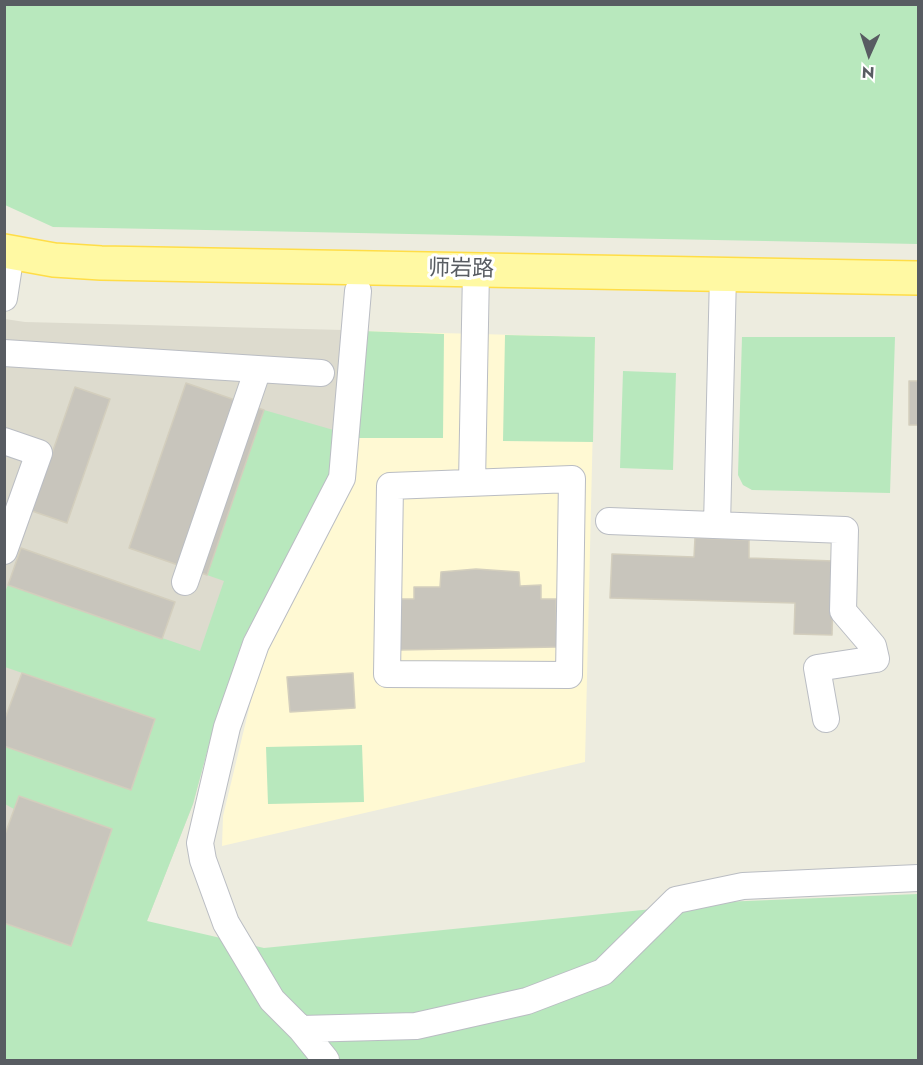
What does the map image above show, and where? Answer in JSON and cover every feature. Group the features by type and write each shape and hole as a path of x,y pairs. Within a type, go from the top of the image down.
{"main road":[{"name":"师岩路","path":"7,270 54,260 476,281 723,285 918,298"},
{"name":"师岩路","path":"7,270 99,286 358,291 476,281"},
{"name":"师岩路","path":"723,285 918,278"}],"street":[{"path":"472,483 476,281"},
{"path":"717,525 723,285"},
{"path":"326,1060 301,1029 272,1000 226,923 203,860 200,843 227,727 250,660 267,620 342,478 358,291"},
{"path":"4,353 321,373"},
{"path":"184,582 258,369"},
{"path":"4,441 39,453 4,551"},
{"path":"572,479 569,675 387,674 390,486 472,483 572,479"},
{"path":"609,521 845,530 843,611 873,646 876,660 817,668 826,718"},
{"path":"301,1029 416,1026 527,1001 603,972 676,900 743,886 918,878"}],"shaded area":[{"path":"5,319 25,322 343,330 334,466 244,637 215,722 193,804 147,921 5,970"},
{"path":"363,331 595,337 585,762 222,846 223,816 255,684"}],"green space":[{"path":"5,4 918,5 918,244 53,227 5,205"},
{"path":"363,331 444,334 443,438 356,438"},
{"path":"505,335 595,337 593,442 503,441"},
{"path":"742,337 895,337 890,493 752,490 743,485 738,475"},
{"path":"623,371 676,373 673,470 620,468"},
{"path":"264,410 337,431 328,484 244,637 215,722 193,804 147,921 264,948 722,902 918,894 918,1060 5,1060 6,923 71,946 112,829 19,796 14,809 5,804 5,746 131,790 155,719 5,667 4,594 8,585 200,651 224,581 207,575"},
{"path":"362,745 364,802 268,804 266,747"}],"building":[{"path":"909,381 918,381 918,425 909,425"},
{"path":"186,383 264,410 207,575 129,548"},
{"path":"75,387 110,399 67,523 32,511"},
{"path":"695,538 749,540 749,558 834,561 832,635 794,634 795,603 610,598 612,554 694,557"},
{"path":"21,548 175,602 162,639 8,585"},
{"path":"476,569 519,572 520,586 541,585 541,599 556,599 557,647 399,650 398,599 414,599 414,587 440,587 441,572"},
{"path":"22,673 155,719 131,790 4,746 4,721"},
{"path":"353,673 355,708 290,712 287,677"},
{"path":"19,796 112,829 71,946 4,923 4,837"}]}
